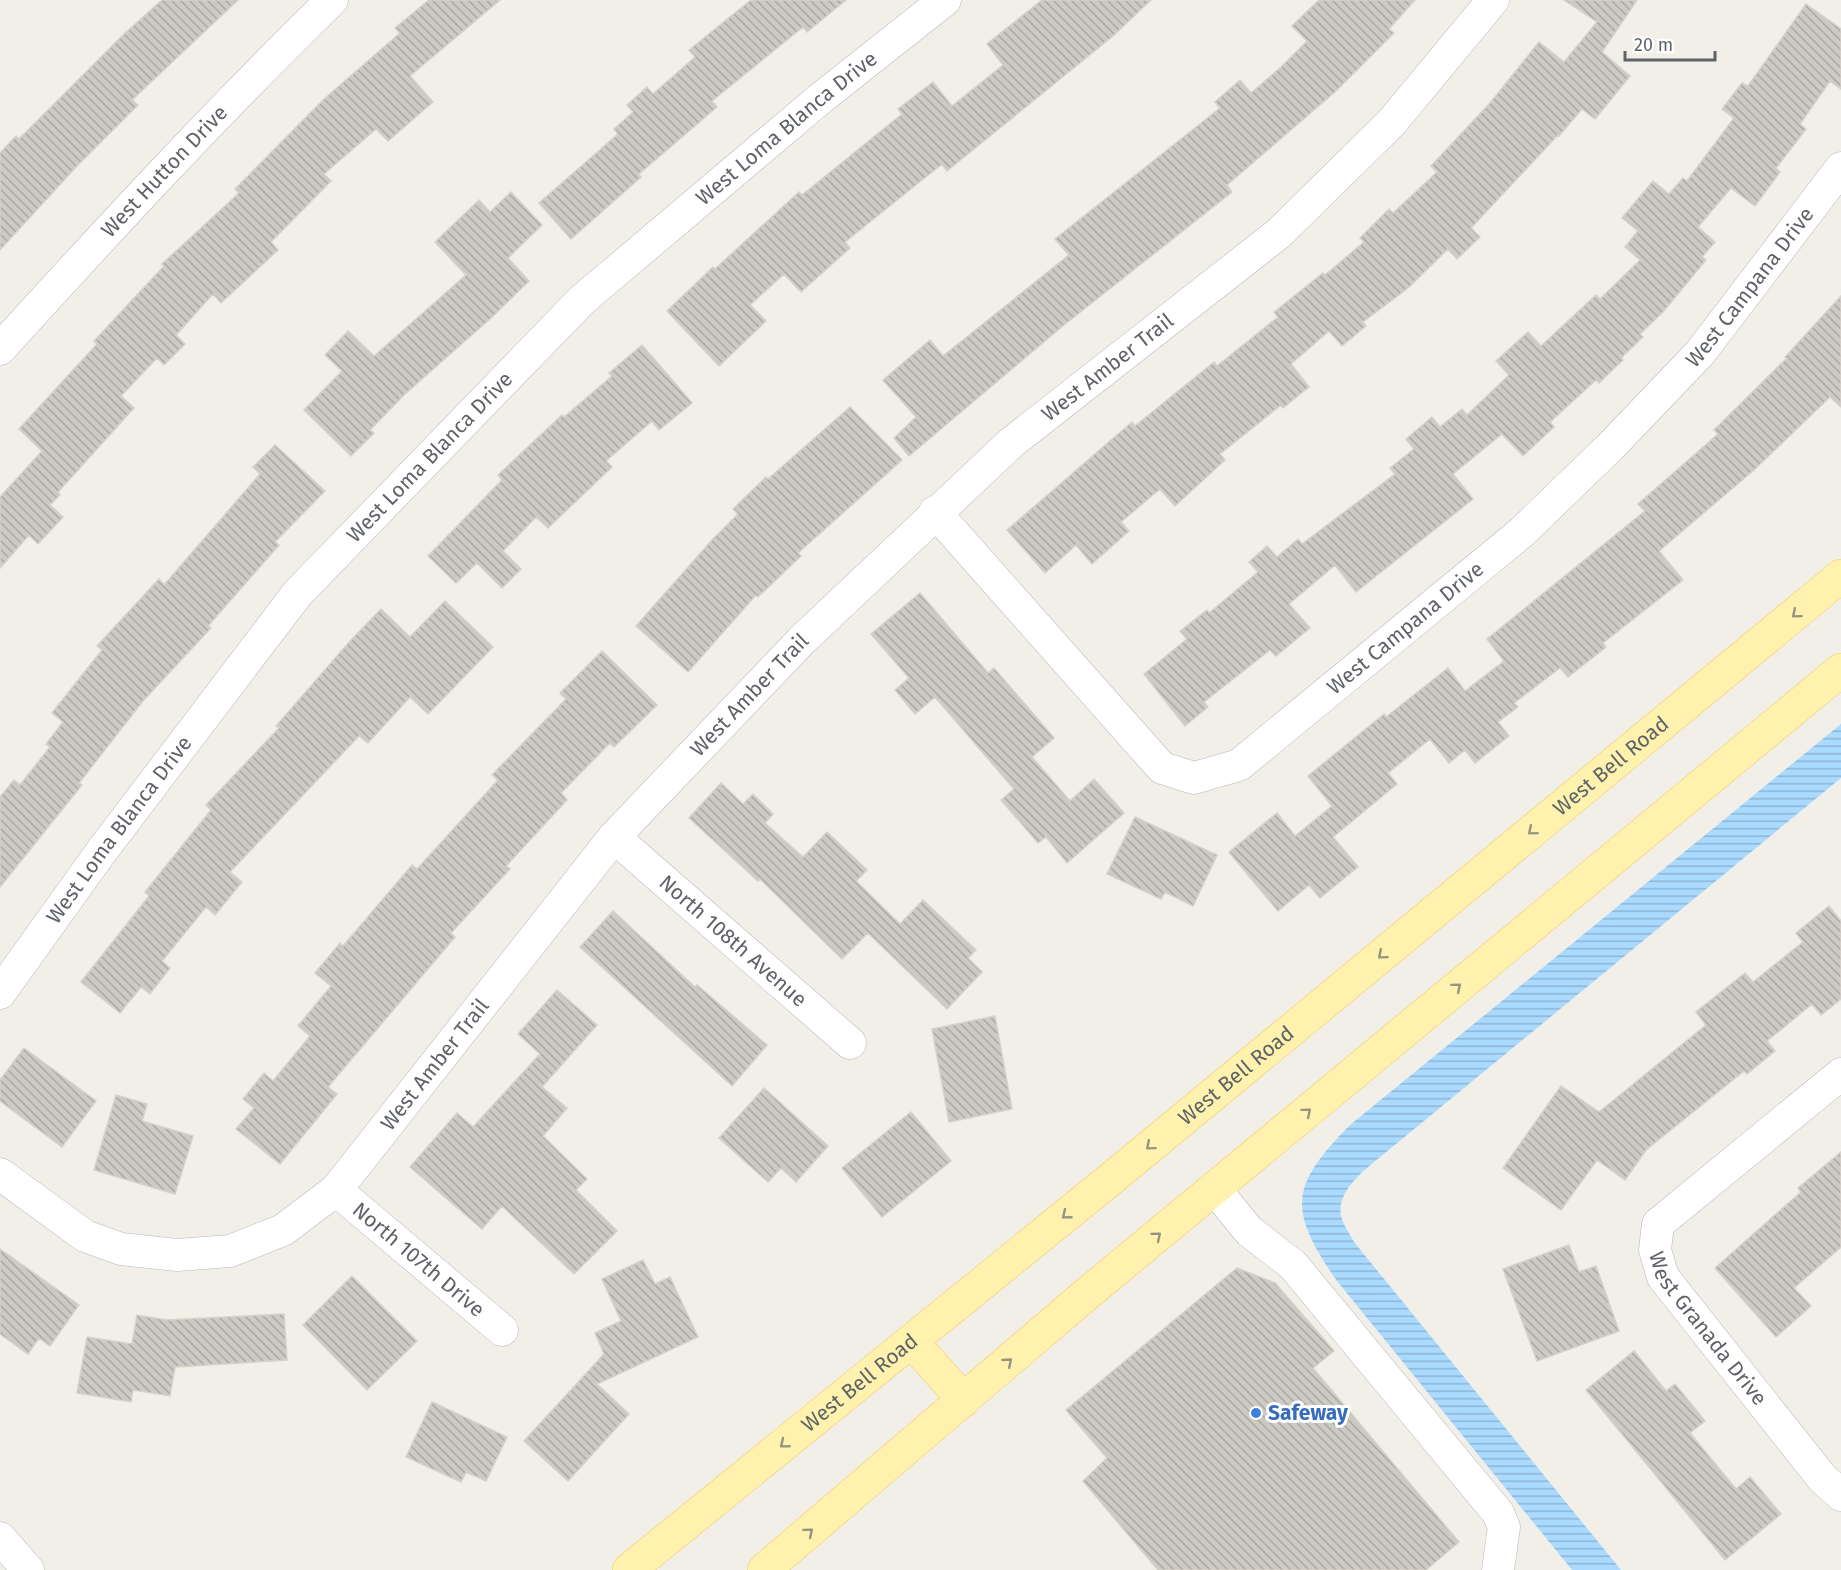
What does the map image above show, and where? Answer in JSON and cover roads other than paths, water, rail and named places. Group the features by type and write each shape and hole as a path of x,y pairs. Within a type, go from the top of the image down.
{"main road":[{"name":"West Bell Road","path":"629,1570 912,1342 1841,576"},
{"path":"764,1570 1214,1188 1841,670"},
{"path":"912,1342 964,1400"}],"street":[{"name":"West Hutton Drive","path":"0,350 116,221 234,96 332,0"},
{"name":"West Loma Blanca Drive","path":"0,993 101,852 297,594 582,300 821,98 945,0"},
{"name":"West Amber Trail","path":"0,1174 85,1236 121,1249 177,1255 230,1251 283,1230 336,1190 614,837 802,640 935,512 1011,443 1278,234 1392,122 1493,0"},
{"name":"West Campana Drive","path":"935,512 1162,768 1194,778 1239,765 1522,532 1610,447 1700,353 1841,168"},
{"name":"North 108th Avenue","path":"614,837 850,1043"},
{"name":"West Granada Drive","path":"1841,1074 1658,1224 1655,1250 1663,1277 1823,1479 1841,1495"},
{"path":"1214,1188 1249,1231 1293,1265 1498,1513 1504,1527 1498,1570"},
{"name":"North 107th Drive","path":"336,1190 502,1330"},
{"path":"0,1538 28,1570"}],"water":[{"path":"1841,724 1841,778 1373,1163 1352,1183 1343,1199 1341,1216 1354,1242 1621,1570 1572,1570 1337,1281 1321,1256 1303,1217 1302,1200 1306,1183 1315,1166 1350,1125"}],"place":[{"name":"Safeway","path":"1256,1413"}]}
